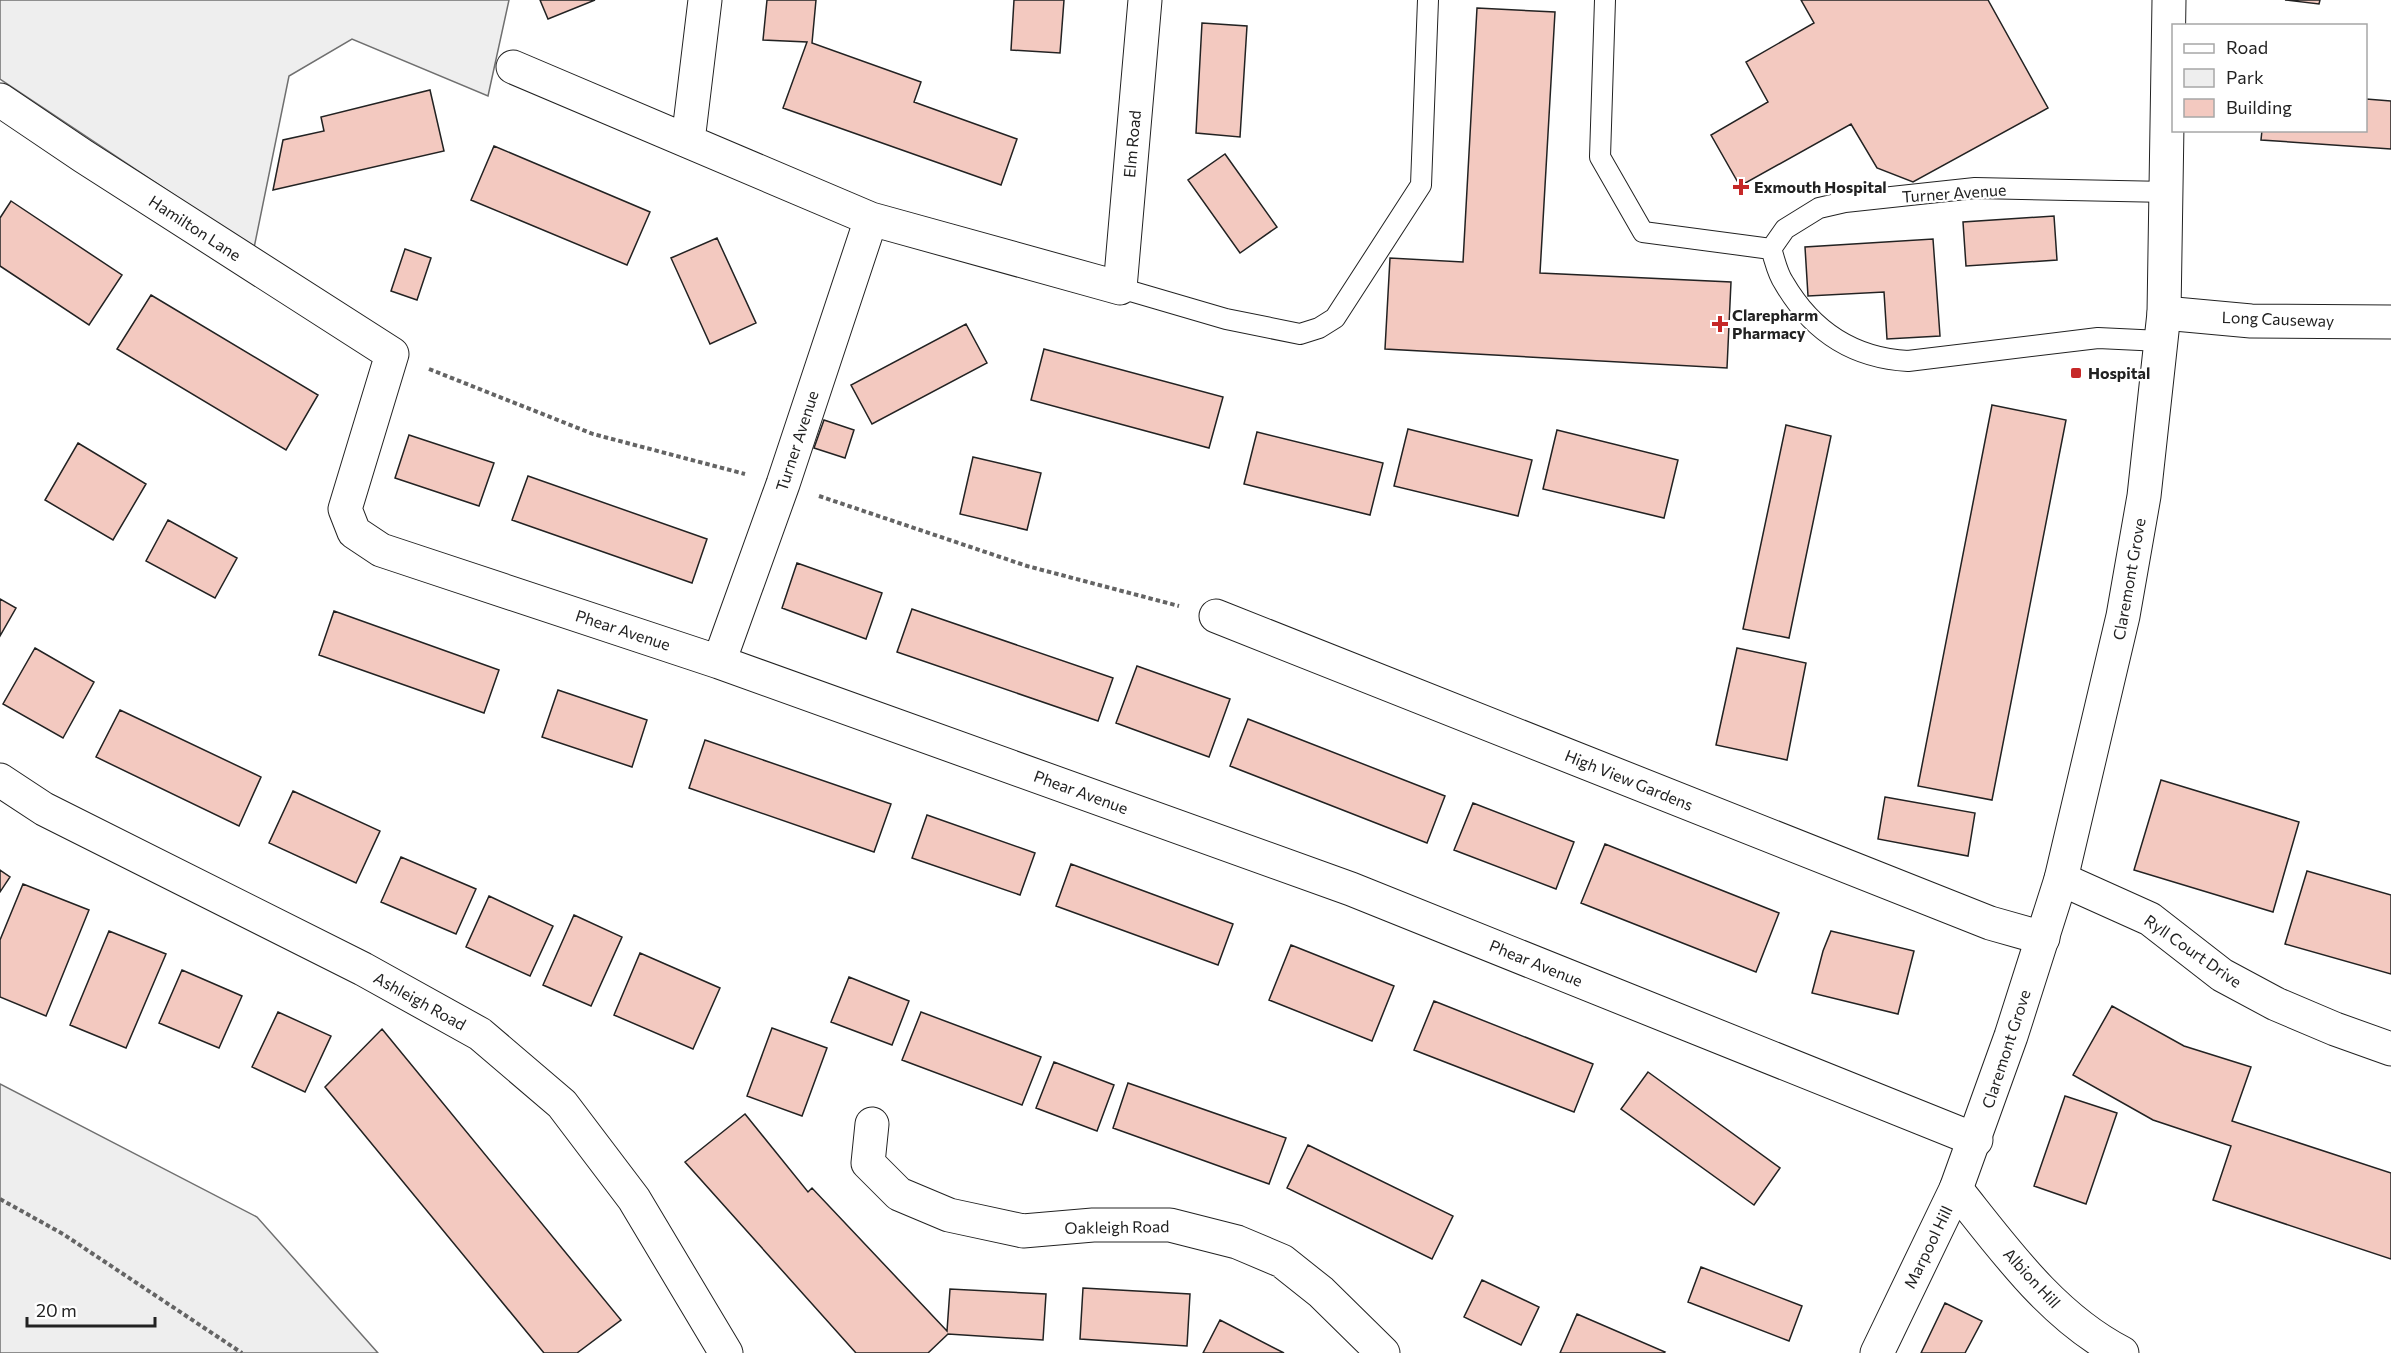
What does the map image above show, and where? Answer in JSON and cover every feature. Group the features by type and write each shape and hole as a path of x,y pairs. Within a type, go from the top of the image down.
{"street":[{"path":"688,141 705,0"},
{"name":"Elm Road","path":"1120,288 1144,0"},
{"name":"Claremont Grove","path":"1976,1140 2061,879 2123,616 2144,495 2163,327 2168,192 2169,0"},
{"path":"513,67 871,219 1120,288"},
{"name":"Hamilton Lane","path":"0,100 83,156 392,354"},
{"name":"Turner Avenue","path":"719,662 783,484 871,219"},
{"name":"Long Causeway","path":"2163,327 2251,321 2391,321"},
{"name":"Phear Avenue","path":"392,354 345,509 354,532 381,550 719,662 1351,888 1976,1140"},
{"name":"High View Gardens","path":"1216,616 1990,923 2043,938"},
{"name":"Ashleigh Road","path":"0,780 44,809 363,969 480,1034 562,1104 634,1199 726,1353"},
{"name":"Ryll Court Drive","path":"2061,879 2150,919 2222,975 2276,1004 2391,1049"},
{"name":"Oakleigh Road","path":"872,1125 868,1163 899,1194 949,1215 1023,1231 1093,1225 1170,1225 1237,1242 1282,1262 1321,1292 1383,1353"},
{"name":"Marpool Hill","path":"1877,1353 1956,1189 1976,1140"},
{"name":"Albion Hill","path":"1956,1189 2009,1256 2059,1308 2109,1347 2121,1353"}],"lane":[{"path":"1120,288 1226,319 1300,334 1319,328 1335,318 1421,185 1428,0"},
{"path":"1605,0 1600,157 1643,232 1771,249 1782,282 1808,318 1839,342 1883,360 1908,361 2098,338 2163,327"},
{"name":"Turner Avenue","path":"1771,249 1785,229 1819,208 1845,202 1975,188 2168,192"}],"path":[{"path":"0,1199 63,1234 242,1353"}],"green space":[{"path":"0,0 509,0 488,96 352,39 289,76 254,248 0,79"},
{"path":"0,1084 257,1217 378,1353 0,1353"}],"building":[{"path":"540,0 595,0 548,19"},
{"path":"767,0 816,0 812,43 921,82 914,102 1017,139 1001,185 783,108 807,42 763,40"},
{"path":"1014,0 1064,0 1060,53 1011,50"},
{"path":"1801,0 1988,0 2048,108 1913,182 1877,168 1851,124 1740,186 1711,135 1768,102 1746,62 1814,23"},
{"path":"2285,0 2320,0 2319,4"},
{"path":"1477,8 1555,12 1540,273 1731,282 1727,368 1385,349 1390,258 1463,262"},
{"path":"1202,23 1247,26 1240,137 1196,133"},
{"path":"430,90 444,151 273,190 283,140 324,131 321,117"},
{"path":"2367,99 2391,101 2391,149 2261,140 2262,132 2367,132"},
{"path":"494,146 650,212 627,265 471,200"},
{"path":"1225,154 1277,227 1240,253 1188,180"},
{"path":"11,201 122,275 89,325 0,266 0,218"},
{"path":"2054,216 2057,260 1966,266 1963,222"},
{"path":"717,238 756,323 710,344 671,258"},
{"path":"1933,239 1940,336 1887,339 1884,292 1808,296 1805,247"},
{"path":"405,249 431,258 417,300 391,291"},
{"path":"151,295 318,395 286,450 117,349"},
{"path":"966,324 987,363 872,424 851,385"},
{"path":"1044,349 1223,397 1209,448 1031,400"},
{"path":"1992,405 2066,420 1992,800 1918,786"},
{"path":"824,420 854,430 845,458 814,448"},
{"path":"1786,425 1831,436 1789,638 1743,629"},
{"path":"1408,429 1532,460 1518,516 1394,486"},
{"path":"1557,430 1678,460 1664,518 1543,489"},
{"path":"1257,432 1383,463 1370,515 1244,484"},
{"path":"409,435 494,463 479,506 395,478"},
{"path":"78,443 146,484 113,540 45,500"},
{"path":"973,457 1041,473 1027,530 960,514"},
{"path":"528,476 707,539 692,583 512,520"},
{"path":"168,520 237,558 215,598 146,561"},
{"path":"797,563 882,593 866,639 782,608"},
{"path":"0,599 16,608 0,636"},
{"path":"912,609 1113,678 1098,721 897,652"},
{"path":"334,611 499,670 484,713 319,655"},
{"path":"35,648 94,682 63,738 3,704"},
{"path":"1737,648 1806,663 1787,760 1716,745"},
{"path":"1137,666 1230,699 1209,757 1116,723"},
{"path":"558,690 647,720 632,767 542,737"},
{"path":"120,710 261,777 239,826 96,757"},
{"path":"1248,719 1445,796 1427,843 1230,766"},
{"path":"705,740 891,804 874,852 689,788"},
{"path":"2161,780 2299,822 2273,912 2134,870"},
{"path":"293,791 380,831 356,883 269,843"},
{"path":"1885,797 1975,813 1968,856 1878,839"},
{"path":"1473,803 1574,842 1556,889 1454,850"},
{"path":"927,815 1035,853 1020,895 912,858"},
{"path":"1605,844 1779,913 1756,972 1581,903"},
{"path":"401,857 476,889 456,934 381,902"},
{"path":"1071,864 1233,924 1218,965 1056,906"},
{"path":"0,870 10,877 0,892"},
{"path":"2307,871 2391,895 2391,974 2285,944"},
{"path":"23,884 89,910 46,1016 0,997 0,940"},
{"path":"489,896 553,926 530,976 466,947"},
{"path":"574,915 622,937 591,1006 543,985"},
{"path":"109,931 166,954 126,1048 70,1025"},
{"path":"1831,931 1914,951 1898,1014 1812,993"},
{"path":"1291,945 1394,986 1372,1041 1269,1000"},
{"path":"640,953 720,988 693,1049 614,1015"},
{"path":"182,970 242,996 219,1048 159,1023"},
{"path":"849,977 909,1001 892,1045 831,1022"},
{"path":"1434,1001 1593,1064 1574,1112 1414,1050"},
{"path":"2112,1006 2184,1046 2251,1067 2232,1121 2391,1173 2391,1259 2213,1200 2231,1146 2153,1120 2073,1075"},
{"path":"278,1012 331,1036 305,1092 252,1067"},
{"path":"921,1012 1041,1057 1022,1105 902,1060"},
{"path":"772,1028 827,1048 802,1116 747,1096"},
{"path":"382,1029 621,1320 577,1353 544,1353 325,1087"},
{"path":"1054,1062 1114,1085 1097,1131 1036,1108"},
{"path":"1648,1072 1780,1168 1754,1205 1621,1109"},
{"path":"1128,1083 1286,1138 1269,1184 1113,1128"},
{"path":"2065,1096 2117,1113 2086,1204 2034,1186"},
{"path":"745,1114 808,1192 812,1188 947,1331 950,1289 1046,1294 1043,1340 948,1334 928,1353 856,1353 685,1162"},
{"path":"1308,1145 1453,1216 1432,1259 1287,1188"},
{"path":"1701,1267 1802,1306 1789,1341 1688,1302"},
{"path":"1482,1280 1539,1307 1521,1345 1464,1317"},
{"path":"1083,1288 1190,1294 1187,1346 1080,1339"},
{"path":"1945,1303 1982,1321 1965,1353 1921,1353"},
{"path":"1577,1314 1665,1352 1560,1353"},
{"path":"1220,1320 1284,1353 1203,1353"}],"place":[{"name":"Exmouth Hospital","path":"1741,187"},
{"name":"Clarepharm Pharmacy","path":"1720,324"},
{"name":"Hospital","path":"2076,373"}]}
